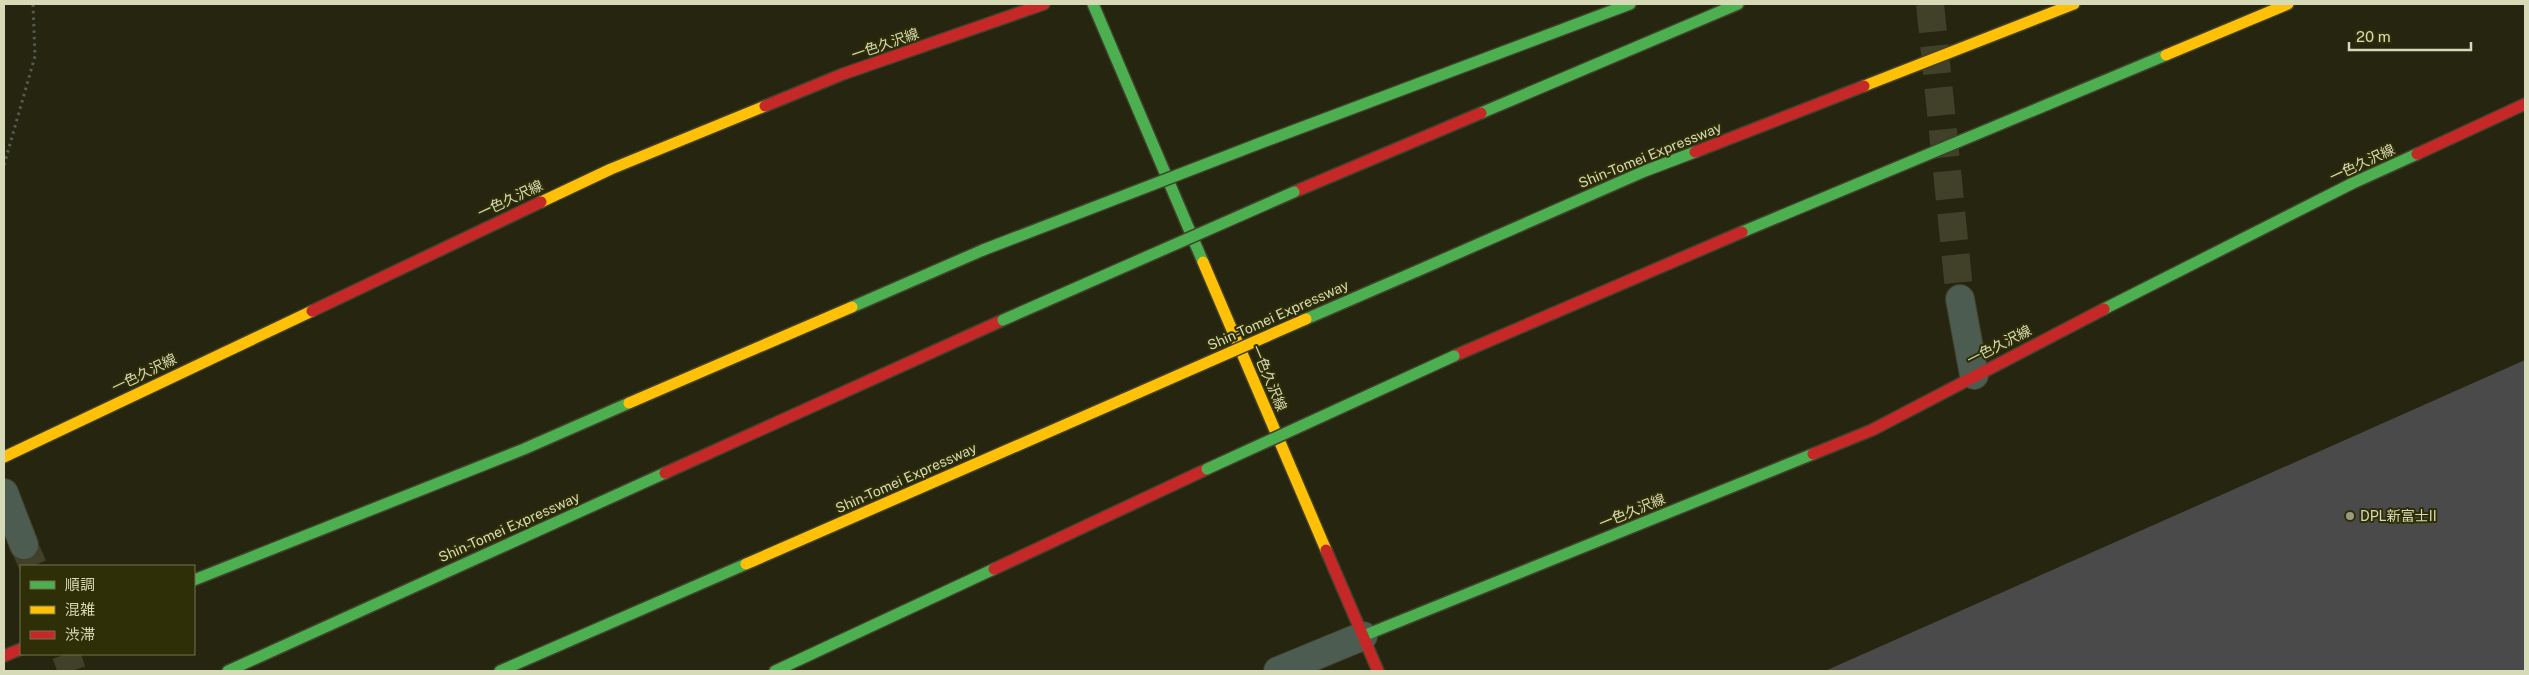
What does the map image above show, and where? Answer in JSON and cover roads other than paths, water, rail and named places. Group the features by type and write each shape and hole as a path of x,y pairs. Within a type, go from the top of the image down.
{"main road":[{"name":"一色久沢線","path":"4,457 611,169 843,74 1044,4"},
{"name":"一色久沢線","path":"1094,4 1363,636 1872,430 1974,375 2353,183 2525,104"},
{"path":"195,580 524,449 983,250 1630,4"},
{"name":"Shin-Tomei Expressway","path":"228,671 1003,320 1294,192 1738,4"},
{"name":"Shin-Tomei Expressway","path":"500,671 1644,171 2074,4"},
{"path":"775,671 1454,356 1681,257 2288,4"},
{"path":"1363,636 1378,671"},
{"path":"4,656 20,649"}],"street":[{"path":"1960,299 1974,375"},
{"path":"4,493 24,544"},
{"path":"1278,671 1363,636"}],"tunnel":[{"path":"1930,4 1960,299"},
{"path":"24,545 33,565"},
{"path":"66,655 72,671"}],"place":[{"name":"DPL新富士II","path":"2350,516"}]}
